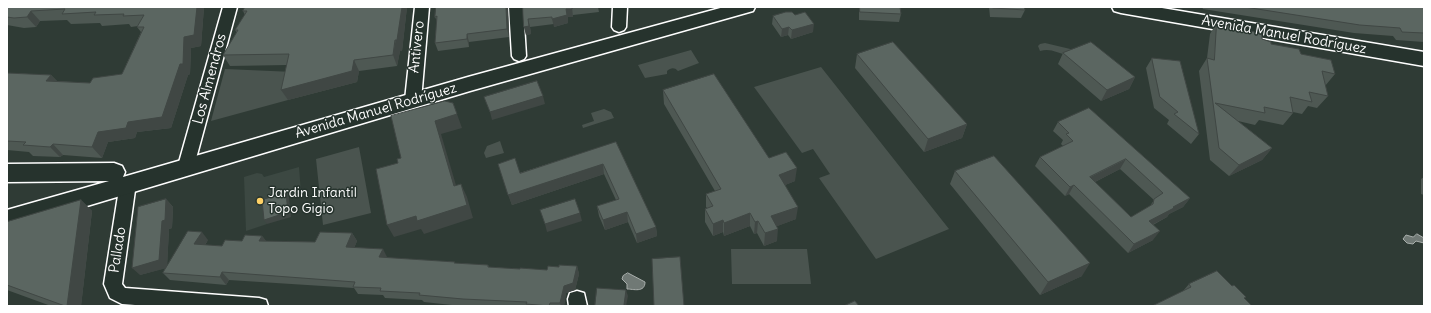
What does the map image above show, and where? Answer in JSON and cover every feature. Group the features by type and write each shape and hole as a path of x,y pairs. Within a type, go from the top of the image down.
{"main road":[{"name":"Avenida Manuel Rodríguez","path":"7,205 121,178 413,94 531,57 619,27 701,7"},
{"name":"Avenida Manuel Rodríguez","path":"531,57 746,7"},
{"name":"Avenida Manuel Rodríguez","path":"1121,7 1424,59"},
{"path":"7,158 54,174"},
{"path":"7,173 121,178"},
{"name":"Avenida Manuel Rodríguez","path":"7,220 121,178"}],"street":[{"name":"Los Almendros","path":"188,158 230,7"},
{"name":"Antivero","path":"413,94 422,7"},
{"path":"516,7 531,57"},
{"path":"619,27 620,7"},
{"name":"Pallado","path":"121,178 113,284 116,292 122,296 259,306"}],"shaded area":[{"path":"1045,43 1083,52 1069,55 1051,50 1040,51 1038,46"},
{"path":"691,50 699,63 678,71 674,68 667,71 667,74 645,78 638,65"},
{"path":"821,67 949,229 876,259 819,178 830,174 813,149 802,153 754,87"},
{"path":"225,69 294,72 288,100 211,121"},
{"path":"604,109 611,112 614,118 583,128 582,125 594,121 591,113"},
{"path":"500,141 504,153 486,158 484,153 487,146"},
{"path":"359,147 371,213 323,225 316,159"},
{"name":"Jardin Infantil Topo Gigio","path":"299,167 301,193 265,204 267,224 246,231 244,177 257,173 262,174 264,177"},
{"path":"1417,234 1424,238 1424,243 1416,241 1413,244 1407,243 1403,239 1406,235 1413,237"},
{"path":"731,249 807,249 811,284 732,284"},
{"path":"628,273 645,282 643,288 638,290 627,289 627,284 622,279 623,276"}],"building":[{"path":"7,7 197,7 194,35 184,37 183,64 180,64 162,117 128,122 126,128 98,132 92,147 53,144 50,147 23,145 26,142 7,141 7,73 51,75 46,81 90,83 93,78 122,74 144,27 137,27 144,15 94,15 96,12 62,14 65,9 31,11 27,17 14,18 7,17"},
{"path":"245,7 402,7 393,55 354,60 352,71 281,90 289,54 223,55 238,30 235,30 247,11 243,11"},
{"path":"436,7 506,7 507,29 467,34 467,39 435,43 437,16 435,17"},
{"path":"523,7 572,7 572,9 566,9 567,15 552,19 552,17 528,19 529,26 524,27"},
{"path":"860,7 900,7 901,14 860,12"},
{"path":"1024,7 1025,10 993,8"},
{"path":"1245,7 1424,7 1424,33 1402,32 1400,28 1360,25"},
{"path":"786,12 792,12 795,15 805,12 814,24 792,30 789,27 782,29 773,16"},
{"path":"1217,22 1262,34 1262,39 1271,42 1271,44 1299,49 1301,54 1331,60 1335,74 1322,71 1328,96 1309,92 1312,102 1290,97 1293,113 1264,107 1265,113 1215,103 1272,148 1239,165 1219,148 1207,58 1214,60"},
{"path":"893,42 967,124 928,139 857,54"},
{"path":"1091,42 1135,77 1107,90 1063,53"},
{"path":"1152,58 1180,61 1199,134 1174,114 1178,112 1160,97"},
{"path":"714,74 769,158 786,152 797,168 779,175 798,207 771,216 778,229 765,233 758,221 755,222 750,213 724,223 723,220 713,224 705,209 713,206 706,194 721,189 663,90"},
{"path":"537,81 543,96 490,112 484,97"},
{"path":"445,101 453,103 457,114 435,121 454,186 461,184 467,205 417,221 416,216 387,225 376,169 398,163 397,159 401,158 391,116"},
{"path":"1089,108 1190,198 1149,221 1160,231 1134,244 1074,185 1070,187 1040,157 1073,141 1066,134 1069,133 1058,122","holes":["1126,159 1163,193 1154,199 1153,204 1131,217 1090,177"]},
{"path":"616,142 656,227 636,234 627,212 603,220 597,206 619,199 603,164 508,195 498,164 515,158 520,173"},
{"path":"994,156 1090,263 1048,282 955,171"},
{"path":"286,193 288,212 264,220 262,200"},
{"path":"166,199 165,220 162,221 159,260 132,268 138,207"},
{"path":"575,199 580,213 545,224 540,210"},
{"path":"81,200 67,306 7,285 7,222"},
{"path":"188,231 202,232 194,244 222,246 225,240 242,241 245,235 262,236 259,241 315,242 320,232 352,233 346,247 383,249 379,257 455,262 454,263 488,265 488,267 520,269 547,270 548,266 577,266 573,283 564,286 560,303 550,303 549,306 526,304 527,302 463,299 419,295 420,293 380,291 381,288 353,287 355,282 222,272 220,277 163,273"},
{"path":"680,257 684,306 654,306 652,259"},
{"path":"1217,271 1246,297 1244,298 1252,306 1152,306 1191,287 1189,284"},
{"path":"597,288 626,290 624,305 635,306 595,306"},
{"path":"855,301 859,306 844,306"}],"place":[{"name":"Jardin Infantil Topo Gigio","path":"260,201"}]}
